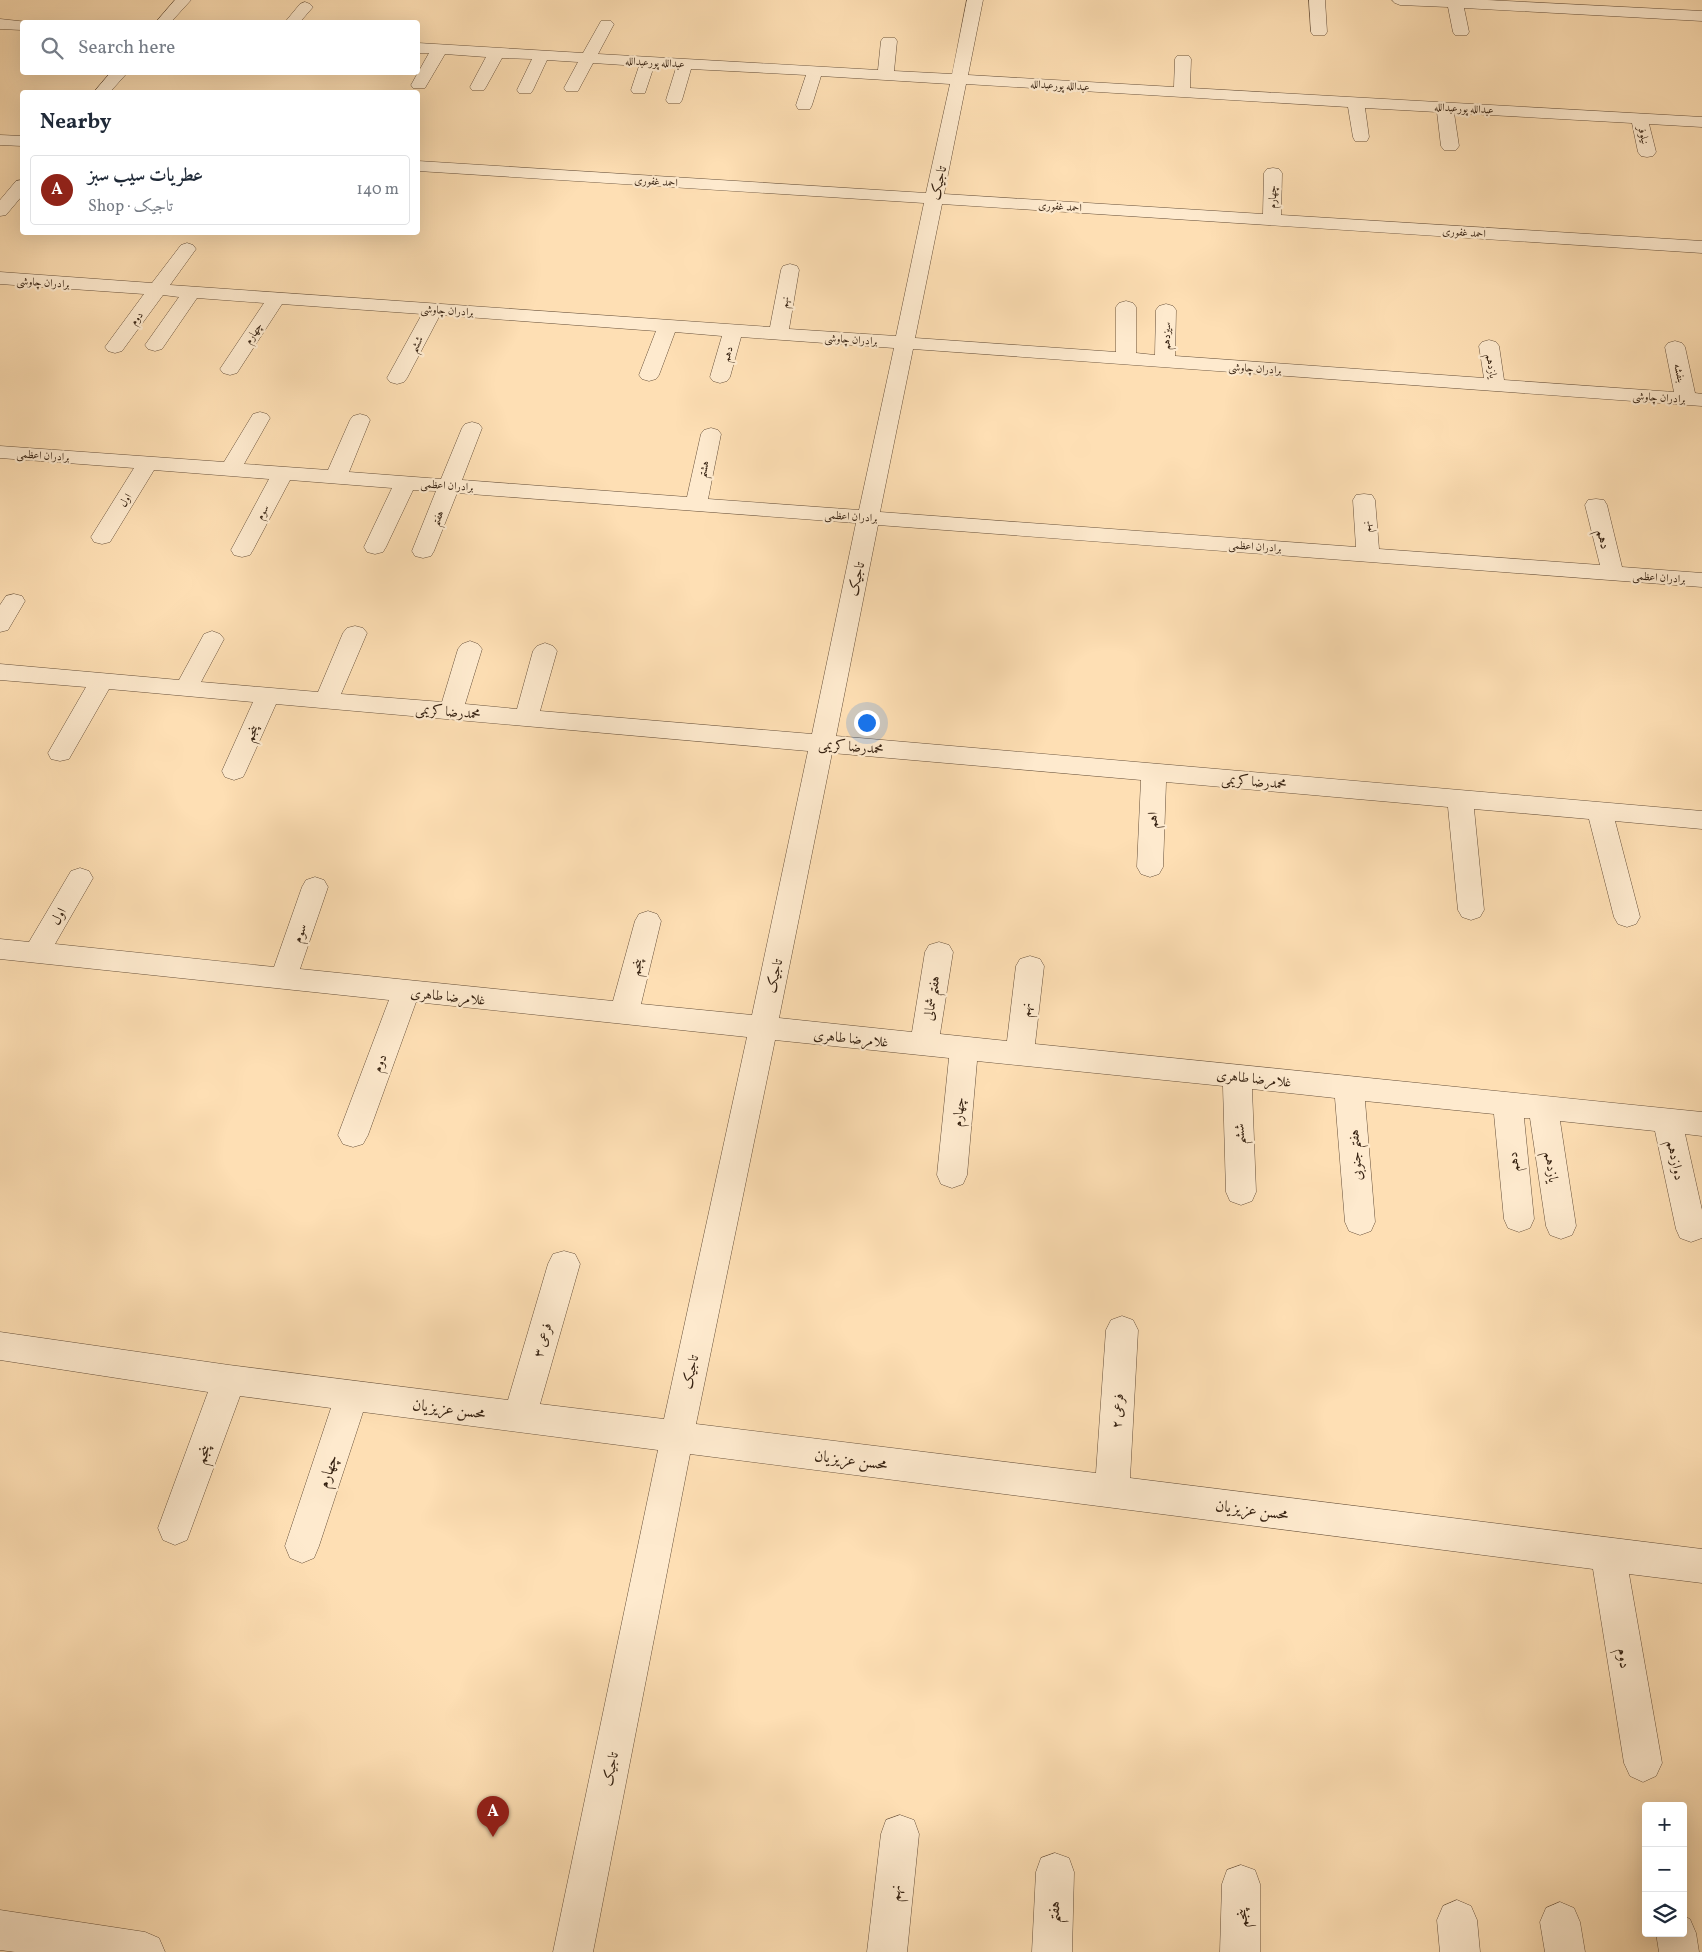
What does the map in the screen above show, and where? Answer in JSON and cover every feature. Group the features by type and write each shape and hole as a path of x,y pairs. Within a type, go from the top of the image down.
{"street":[{"path":"165,20 182,0"},
{"name":"تاجیک","path":"573,1952 677,1436 763,1029 975,0"},
{"path":"1316,0 1319,32"},
{"path":"1400,0 1454,3 1663,7 1702,16"},
{"path":"1454,3 1461,32"},
{"path":"294,20 305,7"},
{"path":"0,24 20,25"},
{"path":"572,88 606,24"},
{"path":"886,75 889,41"},
{"name":"عبدالله پورعبدالله","path":"420,48 1702,122"},
{"path":"419,85 440,49"},
{"path":"478,87 496,53"},
{"path":"525,90 542,55"},
{"path":"1182,92 1183,59"},
{"path":"639,90 648,61"},
{"path":"674,100 685,63"},
{"path":"804,104 815,71"},
{"path":"104,90 117,75"},
{"path":"1356,102 1361,137"},
{"path":"1445,107 1450,146"},
{"name":"نیلوفر","path":"1640,119 1647,152"},
{"path":"0,140 20,141"},
{"name":"احمد غفوری","path":"420,166 1702,247"},
{"name":"چهارم","path":"1272,220 1273,173"},
{"path":"0,211 20,187"},
{"path":"158,290 187,249"},
{"name":"نهم","path":"778,334 790,270"},
{"name":"برادران چاوشی","path":"0,278 1694,399"},
{"name":"دوم","path":"115,347 158,290"},
{"path":"155,345 192,292"},
{"name":"چهارم","path":"230,369 276,298"},
{"path":"1126,307 1126,359"},
{"name":"ششم","path":"397,378 434,310"},
{"name":"سیزدهم","path":"1165,361 1166,310"},
{"path":"649,375 668,326"},
{"name":"دهم","path":"720,377 733,331"},
{"name":"یازدهم","path":"1489,346 1495,385"},
{"name":"بنفشه","path":"1675,348 1694,399"},
{"path":"231,469 260,418"},
{"path":"336,477 360,420"},
{"path":"450,485 472,428"},
{"name":"هشتم","path":"696,504 711,434"},
{"name":"برادران اعظمی","path":"0,452 1702,580"},
{"name":"اول","path":"102,536 148,463"},
{"name":"سوم","path":"242,550 283,473"},
{"path":"375,547 406,482"},
{"name":"هفتم","path":"423,551 450,485"},
{"name":"نهم","path":"1364,500 1368,555"},
{"name":"دهم","path":"1596,505 1613,574"},
{"path":"0,625 14,601"},
{"path":"326,700 355,633"},
{"path":"186,688 212,639"},
{"path":"451,711 470,649"},
{"path":"526,718 545,651"},
{"name":"محمدرضا کریمی","path":"0,672 1702,820"},
{"path":"60,753 102,681"},
{"name":"پنجم","path":"234,771 268,696"},
{"name":"اهم","path":"1150,867 1154,772"},
{"path":"1460,799 1471,910"},
{"path":"1600,811 1627,917"},
{"name":"اول","path":"36,954 80,878"},
{"name":"سوم","path":"284,979 315,887"},
{"name":"پنجم","path":"624,1014 648,921"},
{"name":"غلامرضا طاهری","path":"0,950 1702,1124"},
{"name":"هفتم شمالی","path":"924,1045 938,952"},
{"name":"نهم","path":"1020,1055 1030,966"},
{"name":"دوم","path":"353,1135 406,992"},
{"name":"چهارم","path":"952,1176 964,1049"},
{"name":"ششم","path":"1238,1076 1241,1192"},
{"name":"هفتم جنوبی","path":"1349,1088 1360,1222"},
{"name":"دهم","path":"1508,1105 1519,1219"},
{"name":"یازدهم","path":"1543,1108 1560,1226"},
{"name":"دوازدهم","path":"1667,1121 1691,1229"},
{"name":"فرعی ۳","path":"520,1417 564,1264"},
{"name":"فرعی ۲","path":"1112,1492 1122,1330"},
{"name":"محسن عزیزیان","path":"0,1346 229,1380 1702,1566"},
{"name":"پنجم","path":"174,1528 229,1380"},
{"name":"چهارم","path":"302,1546 352,1395"},
{"name":"دوم","path":"1608,1554 1643,1763"},
{"name":"نهم","path":"887,1952 900,1834"},
{"name":"هفتم","path":"1052,1952 1055,1872"},
{"name":"پنجم","path":"1240,1952 1241,1884"},
{"path":"0,1930 145,1952"},
{"path":"1677,1937 1679,1952"}],"place":[{"name":"عطریات سیب سبز","path":"493,1837"}]}
